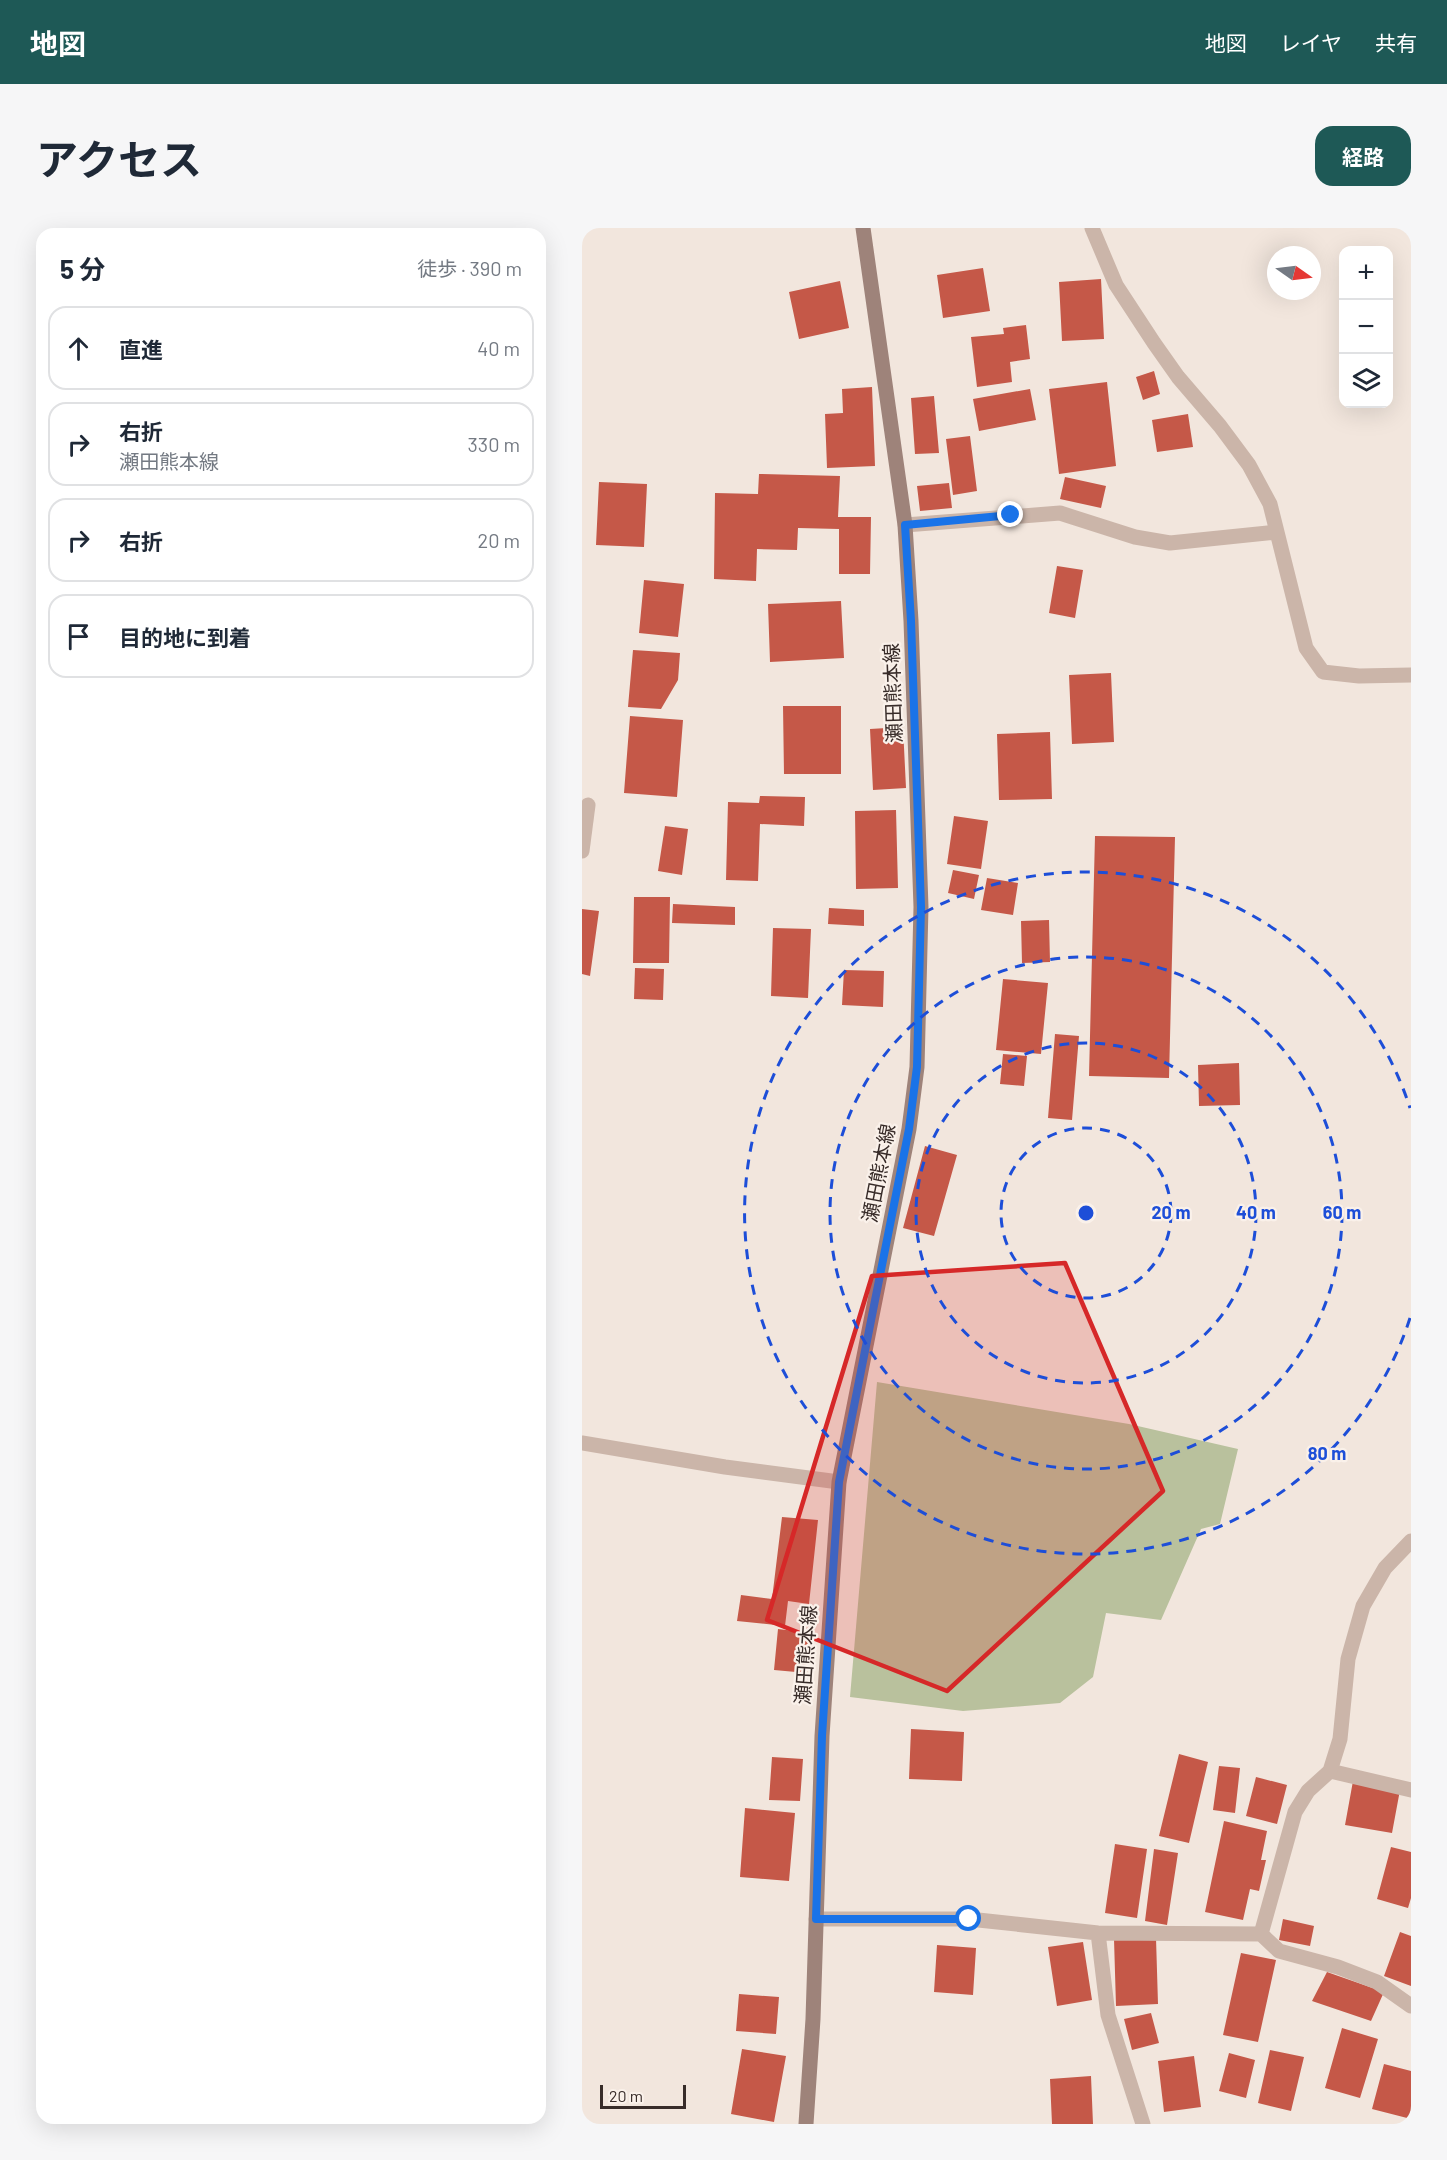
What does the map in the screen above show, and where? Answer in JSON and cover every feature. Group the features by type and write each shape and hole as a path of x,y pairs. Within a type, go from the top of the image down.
{"main road":[{"name":"瀬田熊本線","path":"806,2124 822,1736 839,1482 909,1129 917,1067 921,907 911,621 905,525 863,228"}],"street":[{"path":"1092,228 1116,285 1178,377 1220,426 1249,465 1270,504 1306,648 1323,672 1359,676 1411,675"},
{"path":"905,525 1060,513 1134,537 1170,543 1277,532"},
{"path":"582,851 588,805"},
{"path":"582,1443 725,1467 839,1482"},
{"path":"1262,1934 1295,1812 1308,1791 1330,1771 1340,1739 1348,1659 1363,1605 1385,1568 1411,1541"},
{"path":"1330,1771 1411,1790"},
{"path":"816,1919 969,1919 1098,1934 1262,1934 1279,1951 1338,1967 1377,1982 1411,2006"},
{"path":"1098,1934 1108,2015 1143,2124"}],"highlighted area":[{"path":"1065,1263 1163,1491 947,1691 767,1620 872,1276"}],"green space":[{"path":"877,1382 1129,1424 1238,1449 1220,1524 1201,1529 1161,1620 1106,1613 1093,1677 1060,1703 963,1711 850,1697"}],"building":[{"path":"983,268 990,311 943,318 937,275"},
{"path":"1101,279 1104,339 1062,341 1059,282"},
{"path":"840,281 849,328 799,339 789,292"},
{"path":"1026,325 1030,359 1010,362 1012,382 977,387 971,337 1004,334 1003,328"},
{"path":"1154,371 1160,394 1143,400 1136,377"},
{"path":"1107,382 1116,466 1059,474 1049,389"},
{"path":"872,387 875,466 827,468 825,414 843,413 842,389"},
{"path":"1030,389 1036,420 979,431 973,399"},
{"path":"934,396 939,453 915,454 911,398"},
{"path":"1188,414 1193,447 1157,452 1152,420"},
{"path":"970,436 977,491 953,495 946,439"},
{"path":"759,474 840,476 838,517 871,517 870,574 839,574 839,529 798,528 797,550 757,549 756,581 714,579 715,493 758,494"},
{"path":"1065,477 1106,486 1101,508 1060,499"},
{"path":"599,482 647,484 644,547 596,545"},
{"path":"949,483 952,508 920,511 917,486"},
{"path":"1057,566 1083,570 1075,618 1049,613"},
{"path":"644,580 684,584 678,637 639,633"},
{"path":"841,601 844,658 770,662 768,604"},
{"path":"633,650 680,653 678,680 661,709 628,707"},
{"path":"1111,673 1114,742 1072,744 1069,675"},
{"path":"783,706 841,706 841,774 784,774"},
{"path":"630,716 683,720 677,797 624,793"},
{"path":"903,727 906,788 873,790 870,729"},
{"path":"1050,732 1052,799 999,800 997,734"},
{"path":"760,796 805,797 804,826 760,824 758,881 726,880 728,802 759,803"},
{"path":"896,810 898,888 856,889 855,811"},
{"path":"954,816 988,821 981,869 947,864"},
{"path":"665,826 688,829 682,875 658,871"},
{"path":"1095,836 1175,837 1169,1078 1089,1076"},
{"path":"953,870 979,875 974,899 948,893"},
{"path":"987,878 1018,883 1013,915 981,910"},
{"path":"634,897 670,897 669,963 633,963"},
{"path":"673,904 735,907 735,925 672,923"},
{"path":"829,908 864,910 864,926 828,924"},
{"path":"582,909 599,911 590,976 582,974"},
{"path":"1049,920 1050,962 1022,963 1021,921"},
{"path":"773,928 811,929 808,998 771,996"},
{"path":"635,968 664,969 663,1000 634,999"},
{"path":"844,970 884,971 883,1007 842,1005"},
{"path":"1003,979 1048,983 1041,1054 996,1050"},
{"path":"1055,1034 1079,1036 1072,1120 1048,1118"},
{"path":"1003,1054 1027,1056 1024,1086 1000,1084"},
{"path":"1239,1063 1240,1105 1199,1106 1198,1065"},
{"path":"925,1146 957,1155 934,1236 903,1228"},
{"path":"782,1517 818,1520 809,1604 788,1601 785,1626 737,1621 741,1595 772,1599"},
{"path":"778,1629 811,1633 807,1673 774,1670"},
{"path":"911,1729 964,1732 962,1781 909,1779"},
{"path":"1179,1754 1208,1762 1189,1843 1159,1836"},
{"path":"772,1757 803,1759 800,1801 769,1800"},
{"path":"1219,1766 1240,1768 1235,1813 1213,1810"},
{"path":"1256,1777 1287,1785 1277,1824 1246,1816"},
{"path":"1353,1781 1400,1790 1392,1833 1345,1825"},
{"path":"745,1808 795,1813 789,1881 740,1877"},
{"path":"1224,1821 1267,1831 1261,1860 1266,1860 1259,1891 1250,1889 1243,1920 1205,1912"},
{"path":"1115,1844 1147,1849 1137,1918 1105,1913"},
{"path":"1391,1847 1411,1852 1411,1898 1408,1908 1377,1899"},
{"path":"1154,1849 1178,1853 1167,1925 1145,1921"},
{"path":"1283,1919 1314,1926 1310,1946 1279,1940"},
{"path":"1400,1932 1411,1936 1411,1986 1384,1976"},
{"path":"1156,1938 1158,2004 1116,2006 1114,1939"},
{"path":"1083,1942 1092,2000 1057,2006 1048,1947"},
{"path":"937,1945 976,1948 973,1995 934,1992"},
{"path":"1241,1953 1276,1960 1258,2042 1223,2035"},
{"path":"1327,1972 1384,1992 1371,2021 1312,2001"},
{"path":"739,1994 779,1997 776,2034 736,2031"},
{"path":"1151,2013 1159,2043 1132,2050 1124,2019"},
{"path":"1342,2028 1378,2039 1360,2098 1325,2088"},
{"path":"742,2049 786,2056 774,2122 731,2114"},
{"path":"1270,2050 1304,2057 1291,2111 1258,2103"},
{"path":"1229,2053 1255,2060 1246,2098 1219,2091"},
{"path":"1194,2056 1201,2107 1164,2112 1158,2061"},
{"path":"1384,2064 1411,2071 1411,2119 1372,2109"},
{"path":"1091,2076 1093,2124 1052,2124 1050,2079"}],"route":[{"path":"969,1919 816,1919 822,1736 839,1482 909,1129 917,1067 921,907 911,621 905,525 1011,515"}]}
